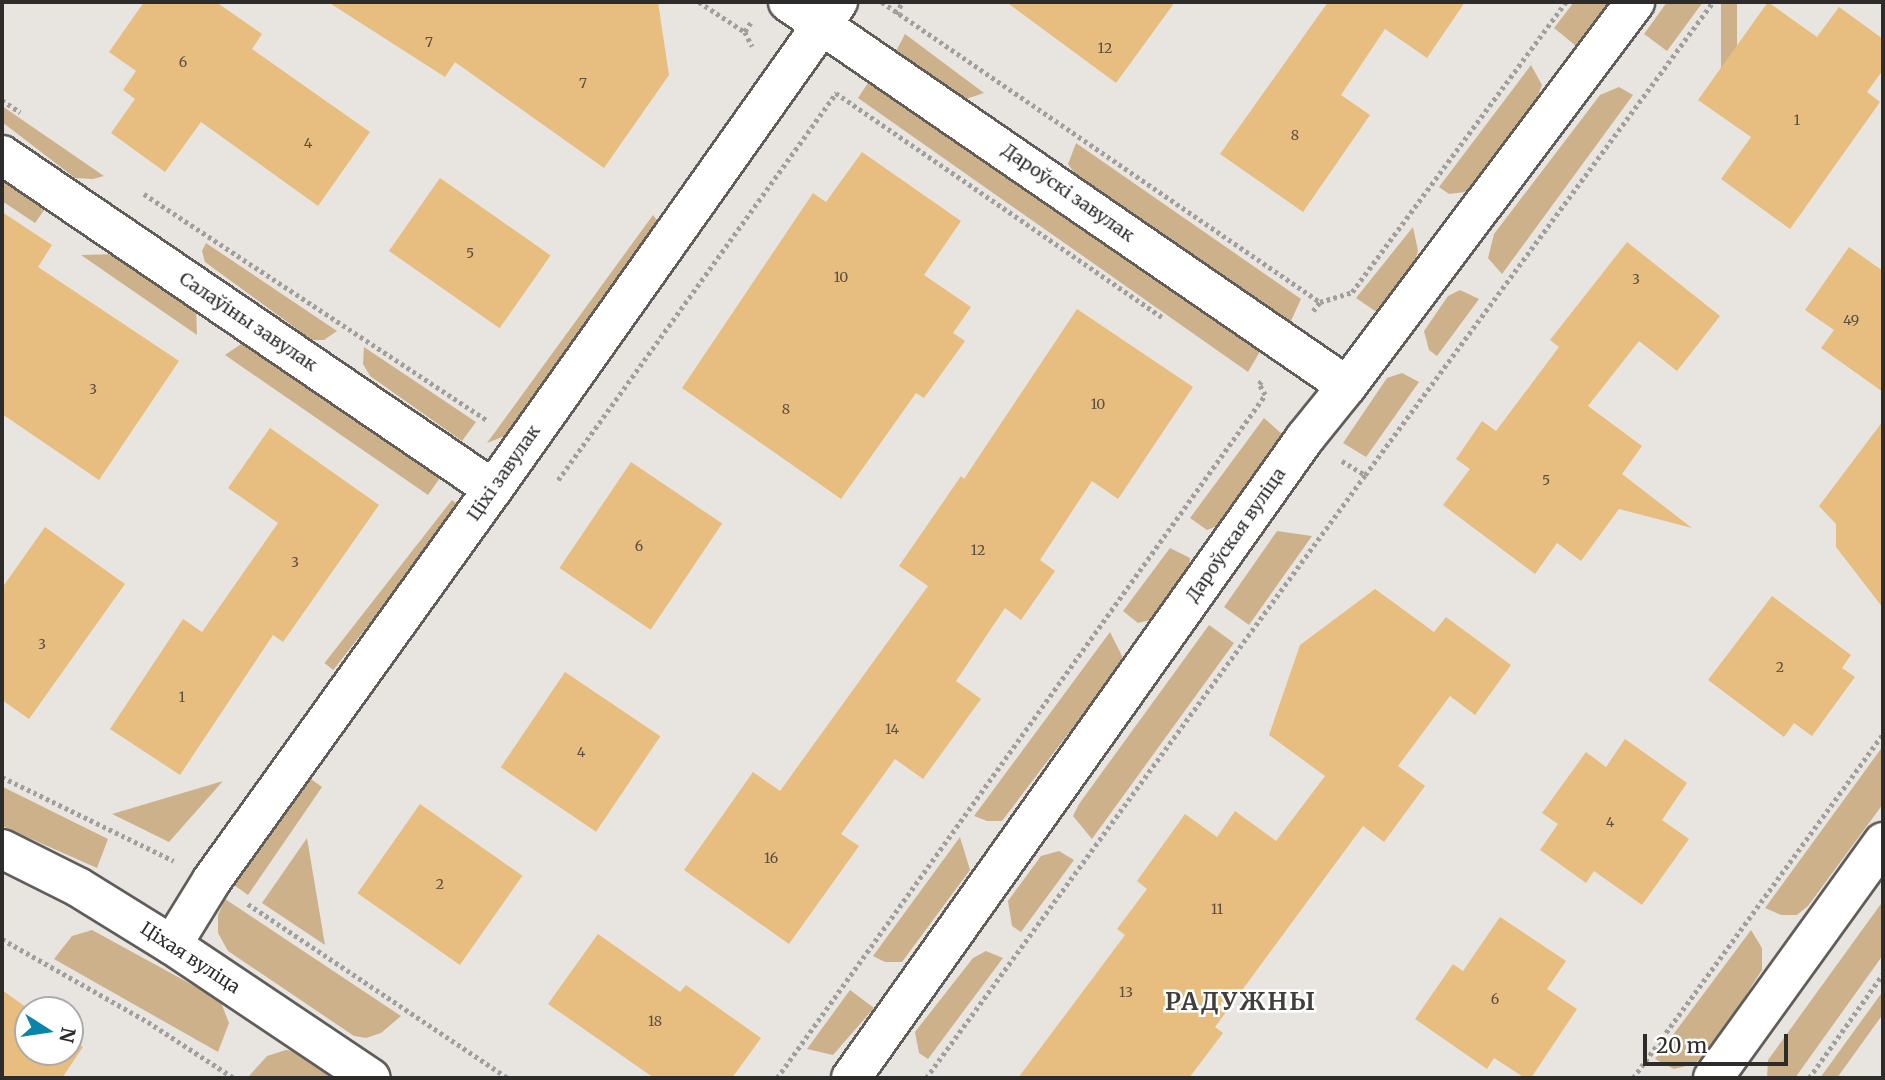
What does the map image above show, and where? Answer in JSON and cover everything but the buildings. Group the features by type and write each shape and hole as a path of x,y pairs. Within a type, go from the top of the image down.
{"street":[{"name":"Дароўскі завулак","path":"788,2 830,13 1347,386"},
{"name":"Дароўская вуліца","path":"851,1078 1305,438 1347,386 1635,2"},
{"name":"Ціхі завулак","path":"172,945 212,880 830,13"},
{"name":"Салаўіны завулак","path":"2,155 493,489"},
{"path":"1714,1078 1883,842"},
{"name":"Ціхая вуліца","path":"2,849 78,887 172,945 371,1078"}],"path":[{"path":"699,2 745,32"},
{"path":"882,2 1320,302"},
{"path":"1259,384 1320,302 1352,292 1566,2"},
{"path":"926,1078 1713,2"},
{"path":"836,93 1168,321"},
{"path":"2,100 25,115"},
{"path":"137,189 492,424"},
{"path":"1248,376 1259,384 1265,395 1305,438 1365,475"},
{"path":"777,1078 1265,395"},
{"path":"1633,1078 1883,734"},
{"path":"2,777 212,880 508,1078"},
{"path":"2,939 148,1022 234,1078"},
{"path":"1809,1078 1883,974"}],"shaded area":[{"path":"1574,2 1609,2 1576,46 1554,28"},
{"path":"1667,2 1703,2 1667,51 1644,34"},
{"path":"1721,2 1737,2 1737,81 1721,81"},
{"path":"905,34 984,93 963,100 895,53"},
{"path":"1531,65 1542,85 1537,98 1478,182 1465,192 1449,194 1439,187"},
{"path":"868,83 1262,348 1248,372 858,98"},
{"path":"1619,87 1633,95 1502,274 1488,258 1494,234 1600,95"},
{"path":"2,106 104,176 93,179 75,178 2,122"},
{"path":"1076,143 1301,299 1290,323 1078,178 1068,164"},
{"path":"2,177 47,206 35,223 2,201"},
{"path":"653,215 659,223 507,435 487,443"},
{"path":"1413,227 1418,251 1413,267 1381,315 1356,298"},
{"path":"206,243 337,331 324,340 312,340 205,262 202,251"},
{"path":"119,254 196,308 197,335 81,255"},
{"path":"1460,290 1479,299 1437,356 1429,350 1424,331 1448,296"},
{"path":"244,342 442,475 428,495 225,355"},
{"path":"364,347 476,422 462,441 370,376 363,364"},
{"path":"1402,373 1419,382 1366,457 1343,443 1387,378"},
{"path":"1264,418 1283,435 1222,524 1207,530 1190,518"},
{"path":"452,500 461,507 333,670 325,663"},
{"path":"1277,531 1312,536 1249,625 1224,607"},
{"path":"1170,548 1190,558 1189,569 1150,620 1138,623 1123,611"},
{"path":"1209,625 1234,643 1092,839 1073,816 1079,804"},
{"path":"1110,632 1124,660 1002,821 987,821 974,816"},
{"path":"1883,746 1883,804 1808,906 1797,915 1781,915 1765,908"},
{"path":"311,779 322,787 248,895 234,885"},
{"path":"223,781 169,842 112,814"},
{"path":"3,787 108,839 97,868 2,826"},
{"path":"960,837 970,870 902,962 885,962 873,956"},
{"path":"307,838 325,945 262,903"},
{"path":"1059,851 1074,860 1021,932 1012,926 1008,901 1041,856"},
{"path":"225,899 401,1016 381,1033 366,1038 354,1036 228,951 218,933 218,915"},
{"path":"1883,901 1883,955 1795,1078 1767,1078 1768,1060"},
{"path":"92,930 220,1000 229,1023 218,1052 54,959 72,936"},
{"path":"1751,930 1762,948 1762,970 1712,1048 1694,1064 1674,1069 1655,1059"},
{"path":"986,951 1003,958 928,1059 919,1053 915,1032 973,958"},
{"path":"850,990 874,1008 833,1055 807,1049"},
{"path":"1883,991 1883,1014 1837,1078 1820,1078"},
{"path":"286,1050 301,1052 338,1078 249,1076 267,1056"}],"district":[{"name":"РАДУЖНЫ","path":"1241,1002"}]}
